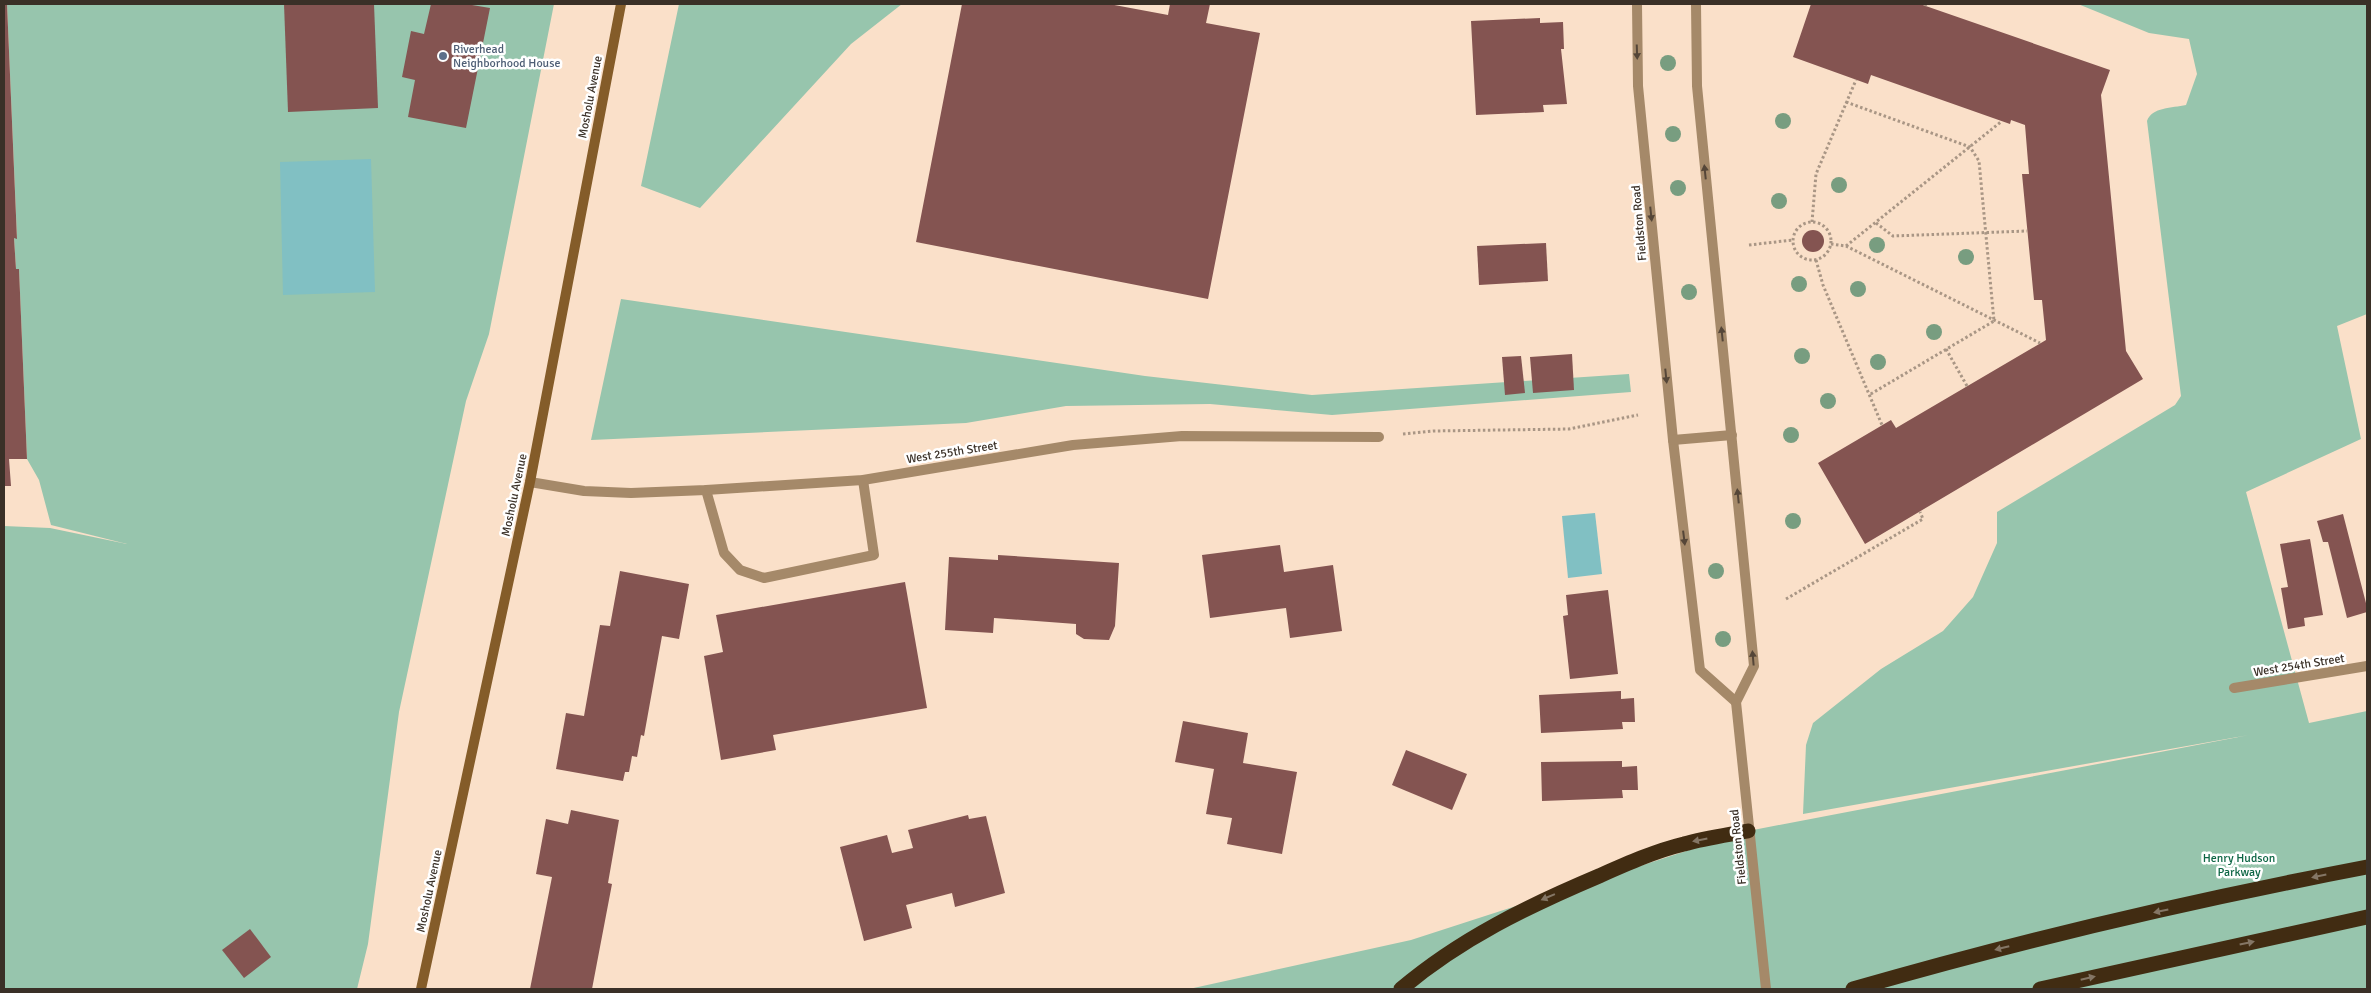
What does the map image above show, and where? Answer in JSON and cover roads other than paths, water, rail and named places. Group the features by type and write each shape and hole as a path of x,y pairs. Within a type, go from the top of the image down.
{"highway":[{"path":"1401,989 1423,971 1482,931 1540,900 1625,864 1683,844 1748,831"},
{"path":"1853,989 1958,958 2120,919 2367,867"},
{"path":"2040,989 2367,918"}],"street":[{"name":"Mosholu Avenue","path":"421,989 530,482 621,4"},
{"name":"Fieldston Road","path":"1636,4 1638,86 1673,440 1700,670 1736,702 1766,989"},
{"path":"1696,4 1697,86 1754,666 1736,702"},
{"path":"1673,440 1732,435"},
{"name":"West 255th Street","path":"530,482 584,491 631,493 706,490 862,480 1083,444 1182,436 1379,437"},
{"path":"706,490 724,553 740,570 764,578 874,555 862,480"},
{"name":"West 254th Street","path":"2234,688 2367,666"}],"water":[{"path":"371,159 375,292 283,295 280,162"},
{"path":"1595,513 1602,574 1568,578 1562,516"}],"place":[{"name":"Riverhead Neighborhood House","path":"443,56"}],"park label":[{"name":"Henry Hudson Parkway","path":"2239,865"}]}
